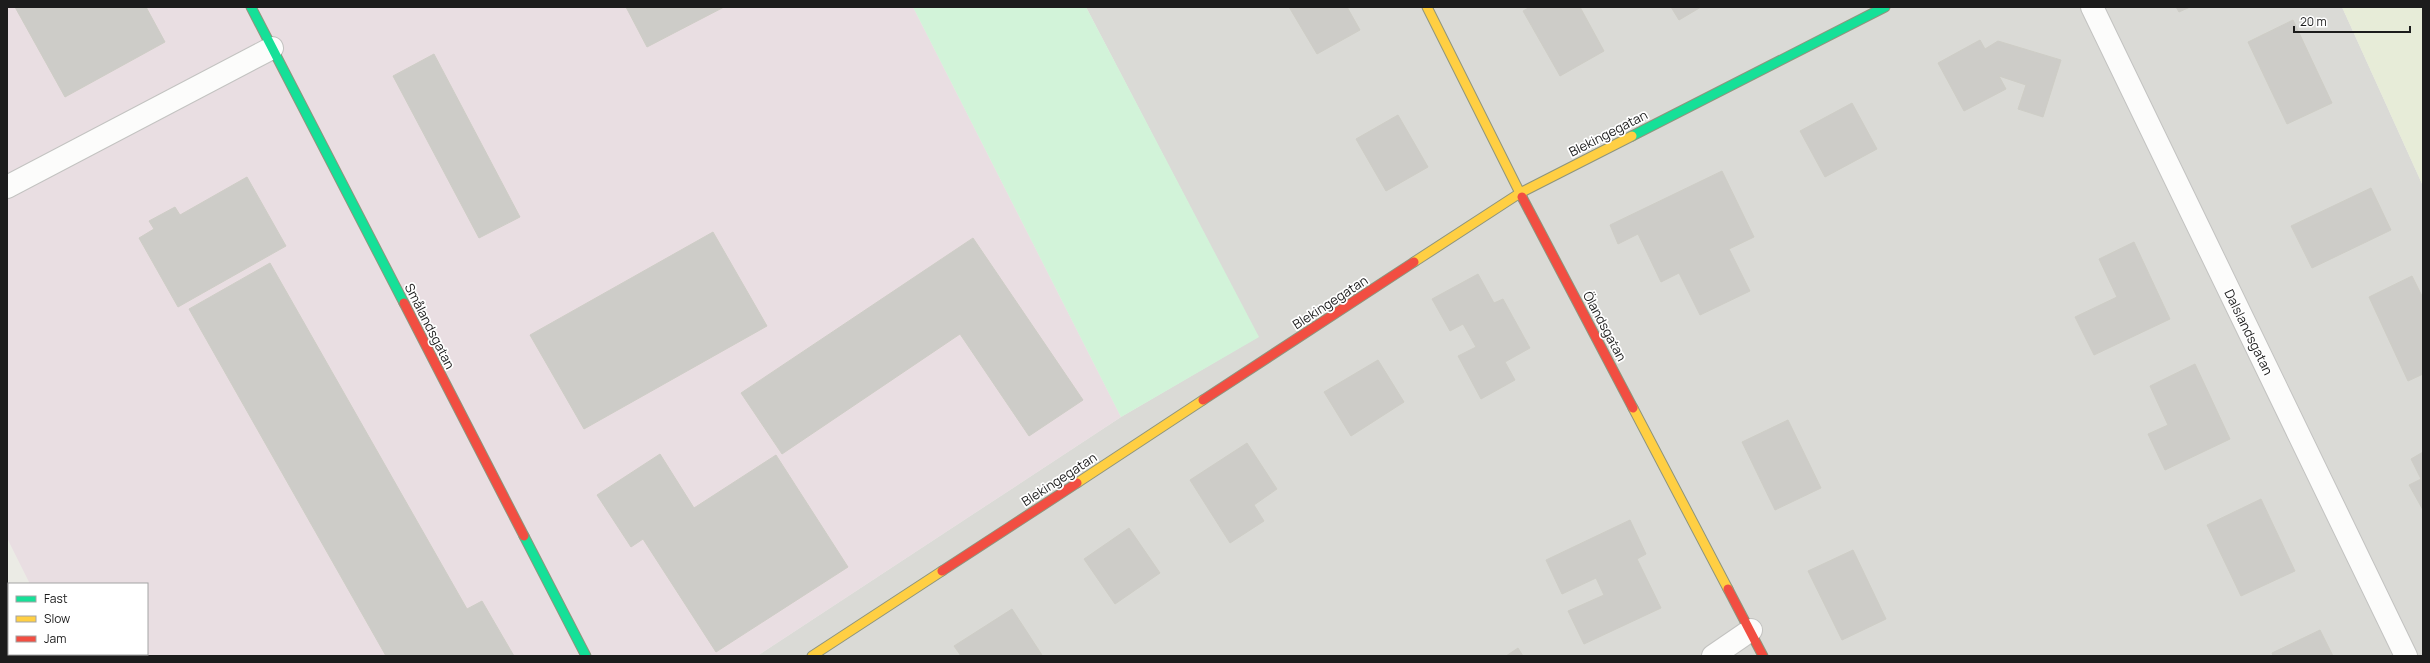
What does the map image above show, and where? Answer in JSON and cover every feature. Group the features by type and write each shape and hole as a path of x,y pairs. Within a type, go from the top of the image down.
{"street":[{"name":"Smålandsgatan","path":"251,7 586,656"},
{"name":"Ölandsgatan","path":"1427,7 1520,193 1751,630 1763,656"},
{"name":"Blekingegatan","path":"812,656 1520,193 1885,7"},
{"name":"Dalslandsgatan","path":"2092,7 2406,656"},
{"path":"7,187 272,48"},
{"path":"1713,656 1751,630"}],"shaded area":[{"path":"7,7 913,7 1121,417 757,656 65,656 148,655 148,583 30,583 7,538"},
{"path":"1086,7 2342,7 2423,186 2423,656 757,656 1121,417 1258,337"}],"green space":[{"path":"913,7 1086,7 1259,337 1121,417"},
{"path":"2342,7 2423,7 2423,186"}],"building":[{"path":"15,7 146,7 165,42 65,97"},
{"path":"626,7 724,7 647,47"},
{"path":"1289,7 1347,7 1360,30 1317,54"},
{"path":"1530,7 1580,7 1604,51 1560,76 1523,11"},
{"path":"1671,7 1701,7 1679,20"},
{"path":"2176,7 2190,7 2179,12"},
{"path":"2293,20 2332,103 2287,124 2248,42"},
{"path":"1980,40 1985,49 1998,41 2061,60 2043,117 2018,109 2026,85 1999,76 2006,89 1964,111 1938,63"},
{"path":"434,54 520,217 479,238 393,76"},
{"path":"1852,103 1877,149 1825,177 1800,131"},
{"path":"1398,115 1428,167 1386,191 1356,139"},
{"path":"1722,171 1754,237 1729,249 1750,291 1700,315 1679,273 1661,282 1638,234 1618,244 1610,225"},
{"path":"247,177 286,246 178,307 139,238 154,229 149,221 175,207 180,215"},
{"path":"2371,188 2391,230 2312,268 2291,226"},
{"path":"713,232 767,326 584,429 530,335"},
{"path":"973,238 1083,400 1029,436 960,334 782,454 741,393"},
{"path":"2134,242 2170,319 2094,355 2075,317 2117,297 2099,259"},
{"path":"270,263 467,609 482,601 514,656 386,656 189,309"},
{"path":"1478,274 1494,303 1503,299 1530,348 1505,362 1515,380 1481,399 1458,356 1476,347 1463,324 1450,331 1432,299"},
{"path":"2412,276 2423,298 2423,374 2408,381 2369,297"},
{"path":"1378,360 1404,402 1351,436 1324,392"},
{"path":"2195,364 2230,439 2165,470 2148,434 2168,425 2150,386"},
{"path":"1788,420 1821,488 1775,510 1742,442"},
{"path":"1247,443 1277,489 1254,505 1264,521 1230,543 1190,480"},
{"path":"2423,452 2423,510 2409,485 2421,479 2411,459"},
{"path":"660,454 694,508 776,455 848,567 716,652 643,539 631,547 597,495"},
{"path":"2261,499 2295,571 2241,596 2207,525"},
{"path":"1630,520 1646,554 1637,559 1661,608 1584,644 1568,611 1604,595 1596,578 1562,594 1546,560"},
{"path":"1129,528 1160,573 1115,604 1084,559"},
{"path":"1853,550 1886,619 1842,640 1808,571"},
{"path":"1012,609 1042,655 961,656 954,646"},
{"path":"2320,630 2333,656 2273,656 2272,653"},
{"path":"1518,648 1523,656 1506,656"}],"traffic: fast":[{"path":"251,7 404,303"},
{"path":"1632,136 1885,7"},
{"path":"524,536 586,656"}],"traffic: slow":[{"path":"1427,7 1522,197"},
{"path":"1414,262 1520,193 1632,136"},
{"path":"1077,483 1203,400"},
{"path":"1633,408 1728,589"},
{"path":"812,656 942,571"}],"traffic: jam":[{"path":"1522,197 1633,408"},
{"path":"1203,400 1414,262"},
{"path":"404,303 524,536"},
{"path":"942,571 1077,483"},
{"path":"1728,589 1763,656"}]}
